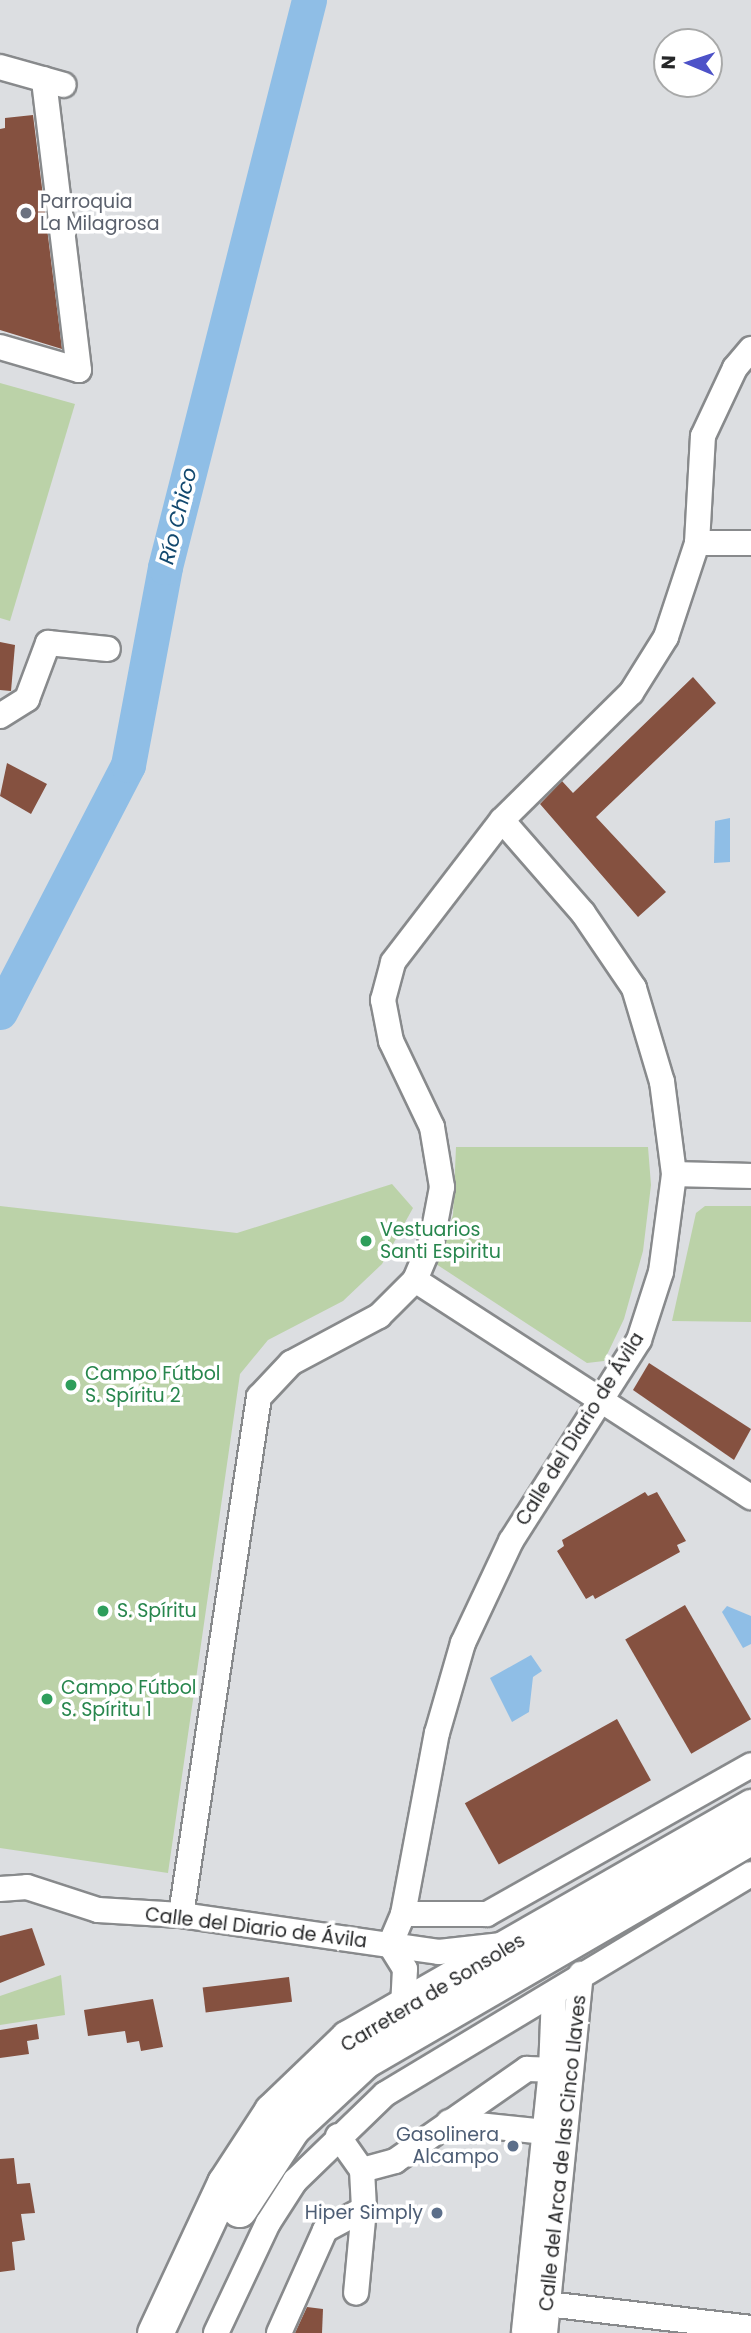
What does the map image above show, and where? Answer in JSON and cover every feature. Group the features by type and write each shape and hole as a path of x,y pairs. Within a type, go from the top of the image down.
{"highway":[{"name":"Carretera de Sonsoles","path":"155,2333 225,2183 272,2111 348,2038 751,1807"},
{"name":"Carretera de Sonsoles","path":"182,2333 245,2196 292,2128 329,2090 365,2060 751,1836"}],"street":[{"path":"0,67 54,82 79,370 0,346"},
{"path":"181,1914 259,1397 291,1363 379,1315 415,1280 432,1240 442,1187 432,1127 391,1041 383,1000 393,962 502,820 631,692 666,637 697,543 703,436 735,368 751,349"},
{"path":"697,543 751,543"},
{"path":"0,716 27,699 48,643 108,649"},
{"name":"Calle del Diario de Ávila","path":"390,1945 403,1914 437,1733 463,1643 511,1541 639,1340 654,1294 674,1174 662,1082 634,988 583,913 502,820"},
{"path":"674,1174 751,1176"},
{"path":"415,1280 751,1497"},
{"name":"Carretera de Sonsoles","path":"403,1914 487,1914 751,1765"},
{"path":"216,2333 268,2223 295,2181 338,2136 385,2094 554,1996 581,1974 751,1874"},
{"name":"Calle del Diario de Ávila","path":"0,1889 27,1887 98,1910 181,1914 439,1952 517,1943"},
{"name":"Calle del Diario de Ávila","path":"390,1945 405,1969 403,2007"},
{"name":"Calle del Arca de las Cinco Llaves","path":"534,2332 547,2304 581,1974"},
{"path":"534,2332 554,1996"},
{"path":"362,2170 394,2161 527,2069 551,2070"},
{"path":"449,2122 545,2132"},
{"path":"338,2136 362,2170 364,2209 356,2293"},
{"path":"279,2333 325,2230 364,2209"},
{"path":"547,2304 751,2328"}],"green space":[{"path":"0,383 75,404 10,621 0,618"},
{"path":"456,1147 648,1147 651,1185 643,1251 624,1319 604,1361 587,1363 436,1264 453,1215"},
{"name":"S. Spíritu","path":"392,1184 413,1208 382,1264 343,1301 268,1340 240,1374 168,1873 0,1848 0,1206 237,1233"},
{"path":"705,1206 751,1206 751,1322 672,1321 696,1213"},
{"path":"61,1975 65,2015 0,2025 0,1996"}],"water":[{"path":"730,818 730,862 714,863 715,821"},
{"path":"727,1606 751,1616 751,1644 743,1648 722,1612"},
{"path":"531,1655 542,1671 533,1677 529,1712 512,1722 490,1678"}],"building":[{"name":"Parroquia La Milagrosa","path":"33,115 62,349 0,330 0,129 5,128 5,118"},
{"path":"0,642 15,645 11,691 0,690"},
{"path":"693,677 716,703 596,817 666,892 638,917 540,804 562,781 573,793"},
{"path":"7,763 47,784 31,814 0,796"},
{"path":"649,1363 751,1429 734,1460 633,1390"},
{"path":"645,1492 648,1496 657,1492 686,1541 677,1545 680,1552 595,1599 593,1595 586,1599 557,1551 564,1546 562,1540"},
{"path":"685,1605 751,1719 691,1754 625,1640"},
{"path":"617,1719 651,1780 499,1865 465,1803"},
{"path":"32,1928 45,1965 0,1983 0,1936"},
{"path":"289,1977 292,2002 206,2012 203,1988"},
{"path":"153,1999 163,2047 141,2051 139,2041 127,2043 125,2031 88,2036 84,2010"},
{"path":"37,2024 39,2039 27,2041 29,2054 0,2058 0,2030"},
{"path":"14,2158 17,2184 30,2183 35,2213 21,2214 25,2240 12,2242 15,2270 0,2272 0,2159"},
{"path":"307,2307 323,2309 322,2333 295,2333"}],"waterway":[{"name":"Río Chico","path":"0,1012 128,765 165,567 309,0"}],"place":[{"name":"Parroquia La Milagrosa","path":"26,213"},
{"name":"Vestuarios Santi Espiritu","path":"366,1241"},
{"name":"Campo Fútbol S. Spíritu 2","path":"71,1385"},
{"name":"S. Spíritu","path":"103,1611"},
{"name":"Campo Fútbol S. Spíritu 1","path":"47,1699"},
{"name":"Gasolinera Alcampo","path":"513,2146"},
{"name":"Hiper Simply","path":"437,2213"}]}
